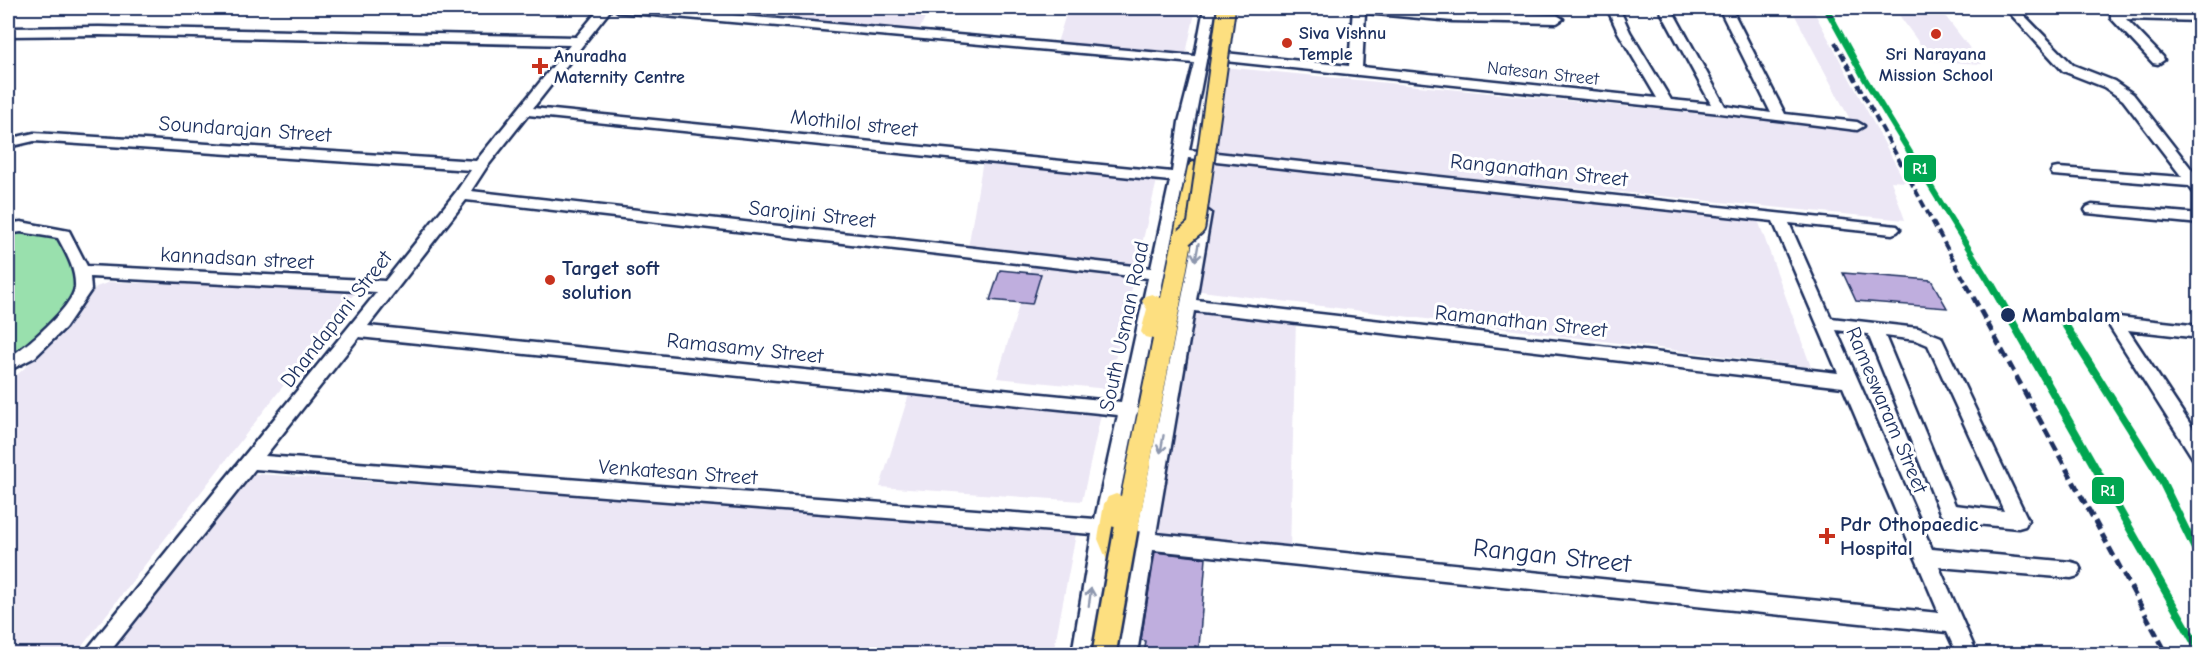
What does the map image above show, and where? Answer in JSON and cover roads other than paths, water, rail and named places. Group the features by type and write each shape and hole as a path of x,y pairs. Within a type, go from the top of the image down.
{"main road":[{"name":"South Usman Road","path":"1207,151 1223,8"},
{"path":"1184,237 1196,227 1223,8"},
{"path":"1104,654 1124,532 1184,237 1207,151"},
{"path":"1120,563 1110,539 1157,308 1152,301"}],"street":[{"name":"Dhandapani Street","path":"96,654 355,331 462,195 480,166 606,8"},
{"path":"619,8 1201,60"},
{"name":"South Usman Road","path":"1127,654 1124,532 1130,410 1178,177 1186,122 1201,60 1223,8"},
{"name":"South Usman Road","path":"1082,654 1124,532 1187,305 1207,151 1225,57 1223,8"},
{"path":"1355,72 1359,8 1452,17 1557,19"},
{"path":"1613,8 1624,32 1667,104"},
{"path":"1665,8 1720,109"},
{"path":"1725,8 1780,118"},
{"path":"2011,8 2068,68 2109,84 2128,97 2196,186"},
{"path":"2158,60 2115,15 2199,17"},
{"path":"8,33 111,32 579,41"},
{"name":"Natesan Street","path":"1225,57 1720,109 1857,126"},
{"name":"Mothilol street","path":"525,111 1178,177"},
{"name":"Soundarajan Street","path":"8,143 34,136 480,166"},
{"name":"Ranganathan Street","path":"1182,153 1207,151 1892,229"},
{"path":"2058,172 2196,186"},
{"name":"Sarojini Street","path":"462,195 1158,274"},
{"path":"2092,210 2199,219"},
{"name":"Rameswaram Street","path":"1779,217 1967,654"},
{"path":"8,229 21,227 64,234 82,271 83,290 59,324 29,353 8,365"},
{"name":"kannadsan street","path":"82,271 389,287"},
{"name":"Ramanathan Street","path":"1187,305 1850,381"},
{"path":"1825,323 1925,335 1937,344 2018,519 1955,514 1948,510 1874,329"},
{"path":"2199,332 2118,324 2120,331 2199,455"},
{"name":"Ramasamy Street","path":"355,331 1130,410"},
{"name":"Venkatesan Street","path":"250,462 1124,532"},
{"name":"Rangan Street","path":"1124,532 1954,624"},
{"path":"1925,557 2071,570"}],"railway":[{"path":"1826,8 1865,79 1991,285"},
{"path":"1835,42 1967,285"},
{"path":"1966,284 2167,654"},
{"path":"1991,284 2200,652"}],"place":[{"name":"Sri Narayana Mission School","path":"1936,34"},
{"name":"Siva Vishnu Temple","path":"1287,43"},
{"name":"Anuradha Maternity Centre","path":"540,66"},
{"name":"Target soft solution","path":"550,280"},
{"name":"Mambalam","path":"2008,315"},
{"name":"Pdr Othopaedic Hospital","path":"1827,536"}]}
